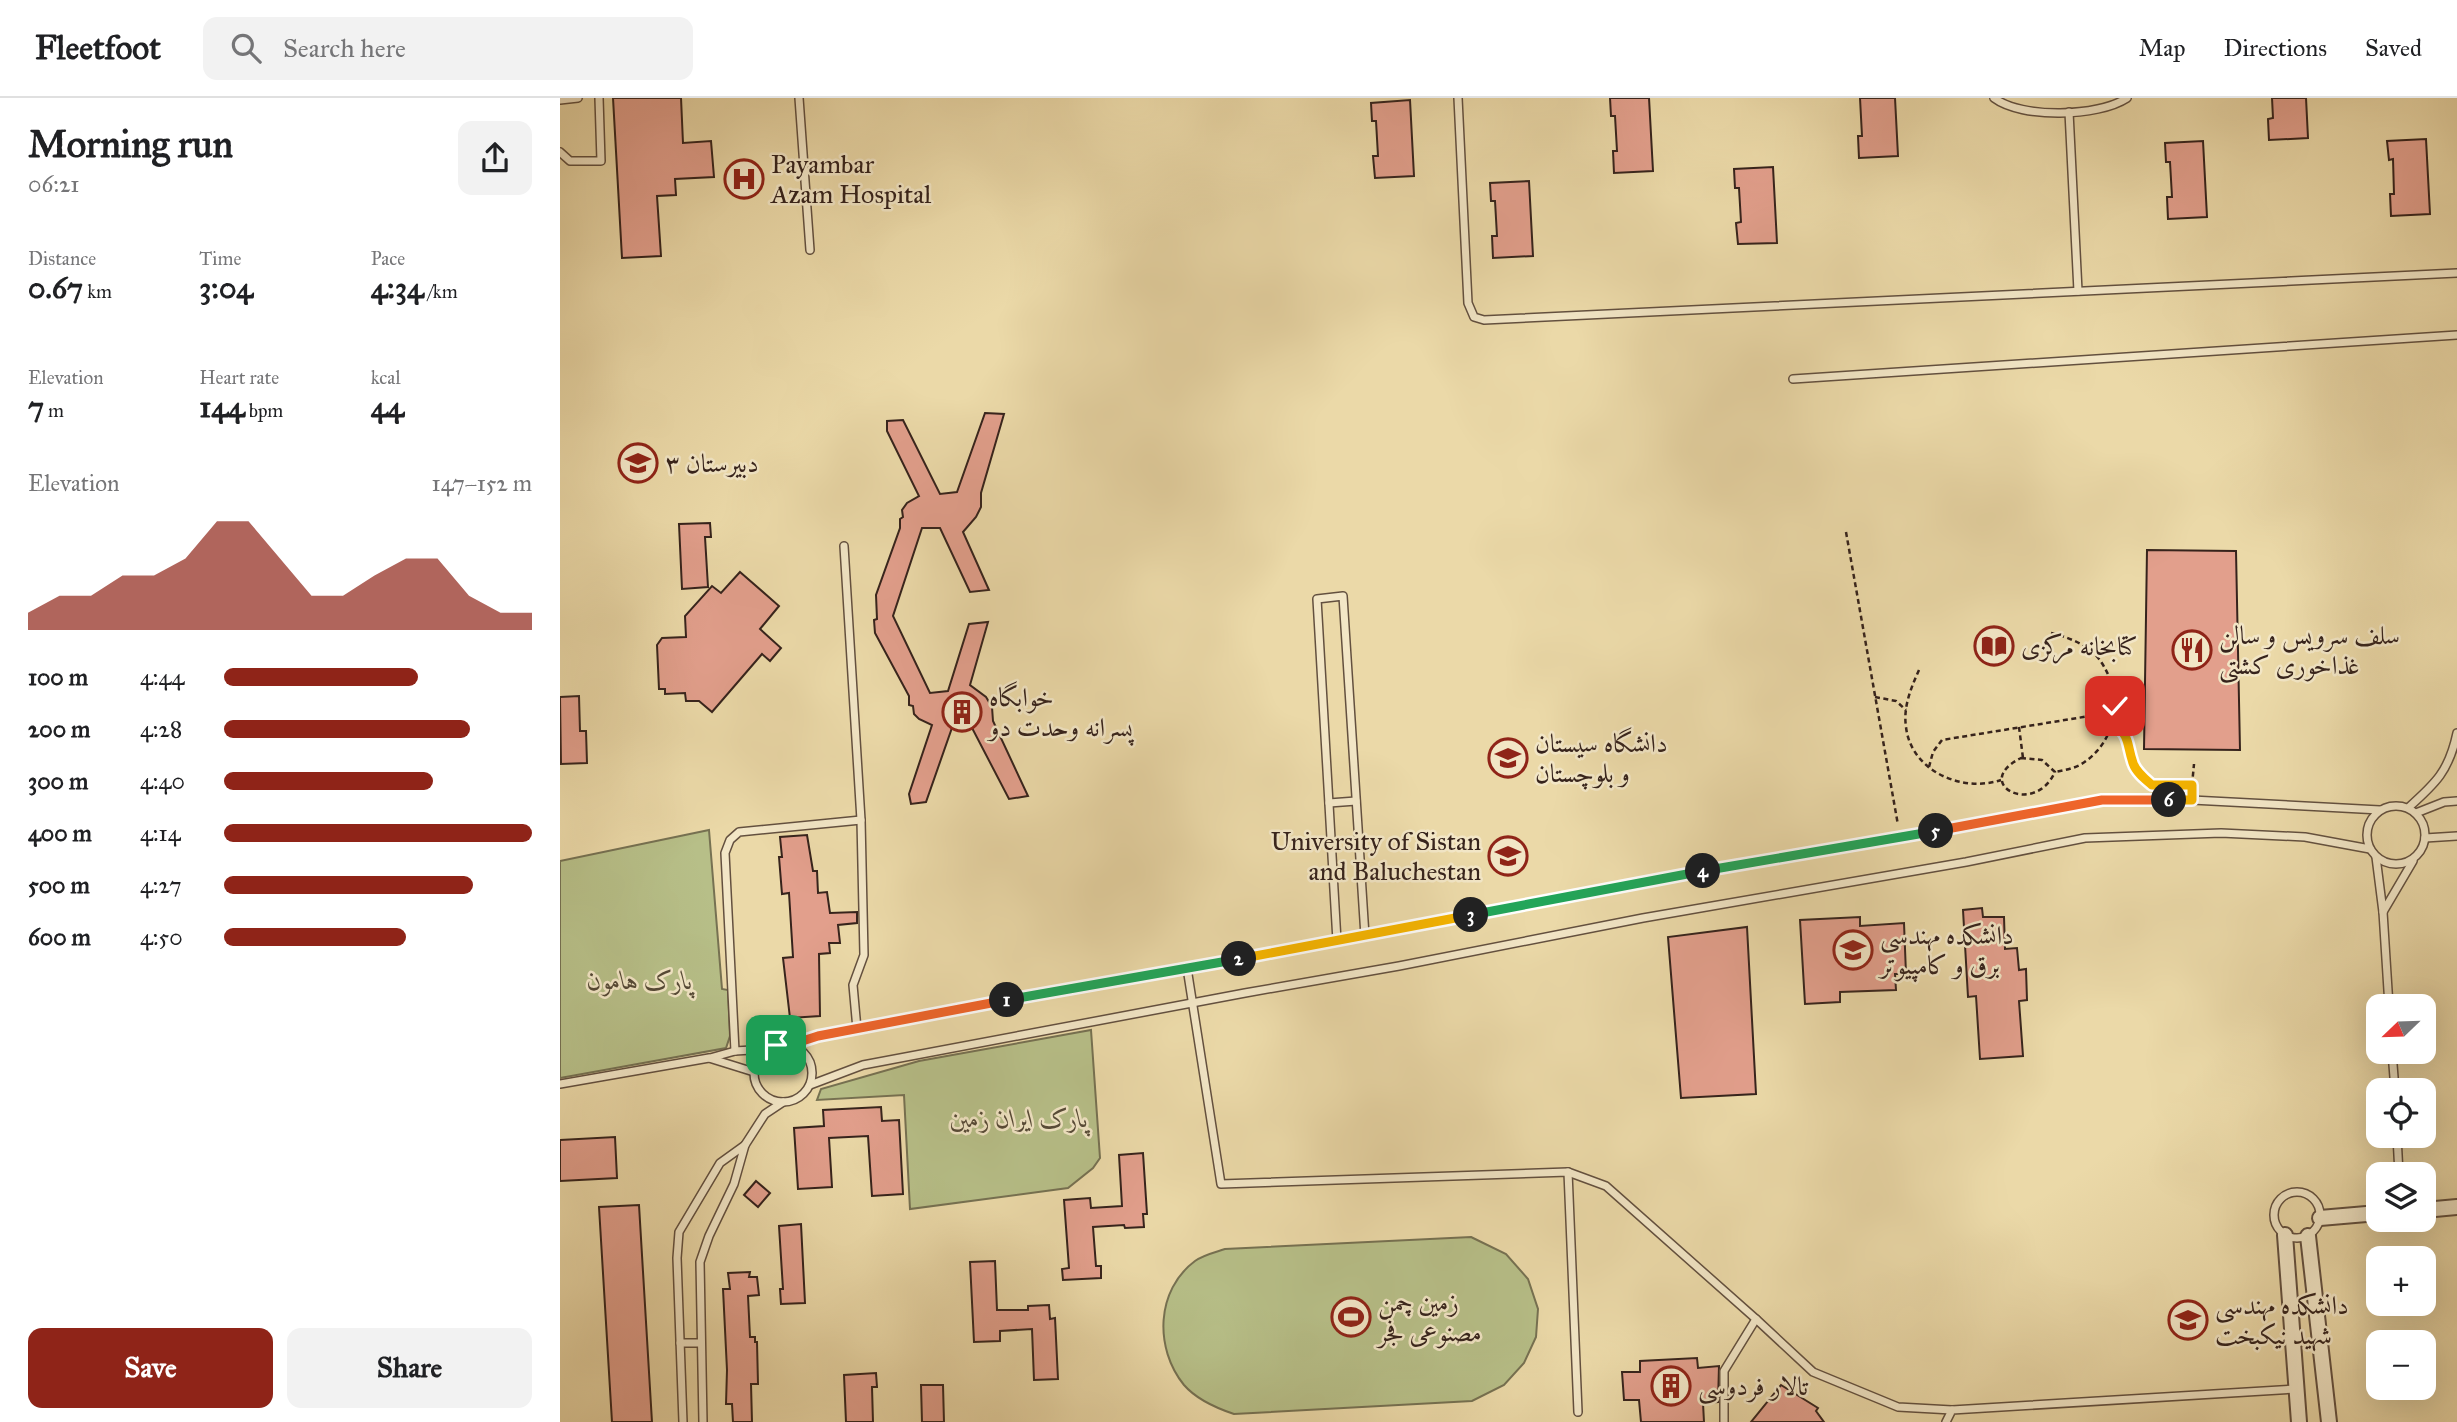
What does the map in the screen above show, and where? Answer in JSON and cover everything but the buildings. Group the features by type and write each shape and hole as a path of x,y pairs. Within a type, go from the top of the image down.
{"street":[{"path":"2436,1209 2457,1207"},
{"path":"2320,1218 2366,1214"},
{"path":"2285,1235 2300,1422"},
{"path":"2308,1236 2329,1422"}],"lane":[{"path":"560,100 578,98"},
{"path":"560,152 570,161 601,161 599,98"},
{"path":"799,98 810,250"},
{"path":"1458,98 1468,303 1474,317 1484,320 2457,273"},
{"path":"1994,98 2021,111 2069,112 2117,105 2127,98"},
{"path":"2069,112 2078,291"},
{"path":"1793,379 2457,335"},
{"path":"844,546 861,820 864,955 853,985 857,1029"},
{"path":"1337,941 1317,599 1343,596 1365,936"},
{"path":"2408,808 2436,783 2445,771 2457,733"},
{"path":"560,1084 735,1051 790,1045 818,1036 1015,998 2102,800 2192,800 2380,810 2398,805 2408,808 2416,813 2425,830 2425,838 2422,849 2383,912"},
{"path":"1329,803 1356,801"},
{"path":"2416,813 2444,802 2457,802"},
{"path":"2380,810 2368,825 2366,834 2370,849 2376,857 2398,865 2416,857"},
{"path":"735,1051 725,853 730,840 739,832 861,820"},
{"path":"767,1049 761,1055 754,1073 760,1091 768,1098 783,1102 796,1100 810,1086 863,1065 2085,838 2221,833 2305,837 2370,849"},
{"path":"2425,838 2457,836"},
{"path":"2376,857 2388,994"},
{"path":"1187,968 1221,1184 1568,1172 1606,1186 1813,1372 1898,1407 1952,1410 2297,1389"},
{"path":"790,1045 802,1051 808,1058 812,1076 810,1086"},
{"path":"709,1058 754,1073"},
{"path":"704,1422 700,1262 709,1236 734,1184 745,1145 765,1114 783,1102"},
{"path":"683,1422 677,1258 679,1232 720,1163 745,1145"},
{"path":"1568,1172 1577,1412"},
{"path":"2298,1192 2312,1197 2320,1210 2320,1218 2314,1232 2308,1236 2292,1238 2279,1230 2274,1215 2279,1201 2298,1192"},
{"path":"1724,1422 1724,1371 1756,1319"},
{"path":"680,1343 701,1343"},
{"path":"1945,1422 1952,1410"}],"path":[{"path":"1846,532 1900,837"},
{"path":"2052,633 2068,637 2098,657 2112,685 2115,706 2114,722 2098,750 2085,762 2055,772 2046,786 2036,794 2008,792 2001,780 2002,772 2009,764 2023,758 2042,760 2055,772"},
{"path":"1919,670 1906,710 1906,726 1909,739 1921,760 1933,771 1962,784 1990,784 2001,780"},
{"path":"1875,698 1896,701 1906,710"},
{"path":"1929,767 1933,752 1942,740 2102,715 2126,733 2133,764 2140,775 2152,785 2192,785"},
{"path":"2019,727 2023,758"},
{"path":"2192,800 2194,764"}],"green space":[{"name":"پارک هامون","path":"709,830 722,989 728,990 730,1036 726,1048 560,1078 560,861"},
{"name":"پارک ایران زمین","path":"1091,1030 1100,1158 1093,1168 1068,1188 910,1209 904,1095 817,1100 821,1089 919,1061"},
{"name":"زمین چمن مصنوعی فجر","path":"1471,1237 1506,1254 1528,1279 1538,1309 1536,1337 1524,1363 1504,1385 1472,1401 1234,1414 1195,1395 1174,1370 1164,1337 1166,1303 1182,1273 1202,1257 1225,1249"}],"place":[{"name":"Payambar Azam Hospital","path":"744,179"},
{"name":"دبیرستان ۳","path":"638,463"},
{"name":"کتابخانه مرکزی","path":"1994,646"},
{"name":"سلف سرویس و سالن غذاخوری کشتی","path":"2192,650"},
{"name":"خوابگاه پسرانه وحدت دو","path":"962,712"},
{"name":"دانشگاه سیستان و بلوچستان","path":"1508,758"},
{"name":"University of Sistan and Baluchestan","path":"1508,856"},
{"name":"دانشکده مهندسی برق و کامپیوتر","path":"1853,950"},
{"name":"زمین چمن مصنوعی فجر","path":"1351,1317"},
{"name":"دانشکده مهندسی شهید نیکبخت","path":"2188,1320"},
{"name":"تالار فردوسی","path":"1671,1386"}],"route":[{"path":"776,1045 790,1045 818,1036 1015,998 1243,959 1656,880 2102,800 2192,800 2192,785 2152,785 2140,775 2133,764 2126,733 2114,722 2115,706"}]}
